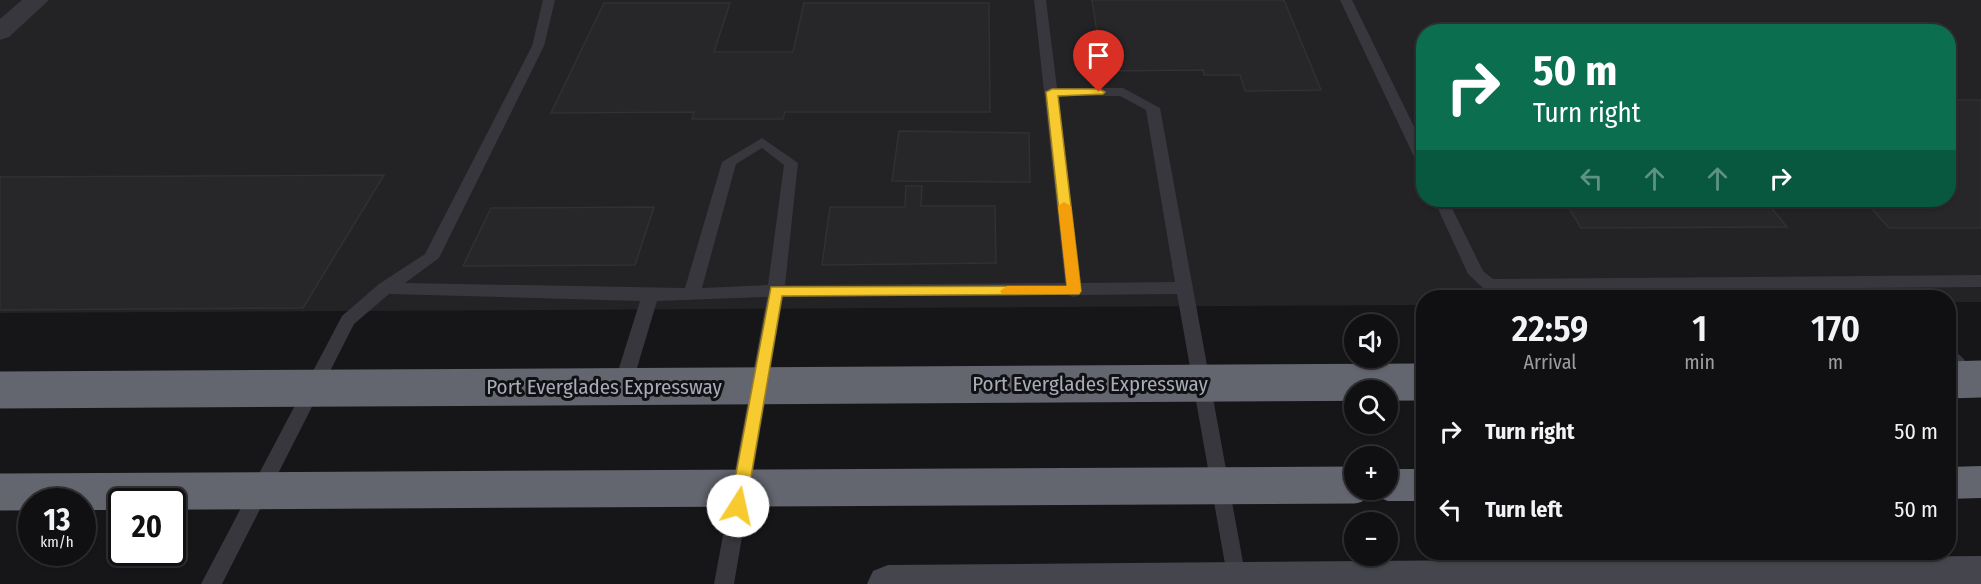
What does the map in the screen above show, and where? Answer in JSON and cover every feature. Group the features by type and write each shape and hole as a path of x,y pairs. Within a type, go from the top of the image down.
{"highway":[{"name":"Port Everglades Expressway","path":"0,390 1416,382"},
{"path":"1956,483 1981,483"},
{"path":"0,492 1344,485"},
{"path":"1398,485 1416,485"}],"street":[{"path":"0,32 38,0"},
{"path":"888,584 1959,578"}],"lane":[{"path":"211,584 348,320 385,288 431,258 538,46 549,0"},
{"path":"1040,0 1074,291"},
{"path":"1347,0 1416,146"},
{"path":"1052,92 1123,92 1153,108 1238,581"},
{"path":"692,293 729,162 762,142 791,163 776,291 724,584"},
{"path":"1444,207 1476,274 1491,290"},
{"path":"1888,281 1895,290"},
{"path":"1532,290 1888,281 1981,281"},
{"path":"385,288 650,295 776,291 1074,291 1184,288"},
{"path":"628,368 650,295"},
{"path":"1956,366 1981,393"}],"shaded area":[{"path":"0,0 1981,0 1981,302 1956,302 1956,290 1416,290 1416,305 0,313"}],"building":[{"path":"1092,0 1284,0 1321,90 1245,91 1240,75 1204,75 1203,70 1103,71"},
{"path":"604,3 730,3 714,52 793,52 804,3 989,3 990,112 785,112 783,119 692,119 694,112 551,113"},
{"path":"1956,100 1981,100 1981,228 1889,228 1870,207 1956,207"},
{"path":"899,131 1029,133 1030,182 892,181"},
{"path":"384,175 303,308 0,310 0,177"},
{"path":"906,186 922,186 921,206 995,206 996,263 822,265 830,207 905,207"},
{"path":"654,207 635,265 463,266 491,208"},
{"path":"1568,207 1771,207 1787,227 1581,228"}],"slow traffic":[{"path":"1007,291 1074,291 1064,206"}],"route":[{"path":"738,506 776,291 1074,291 1052,92 1099,92"}]}
